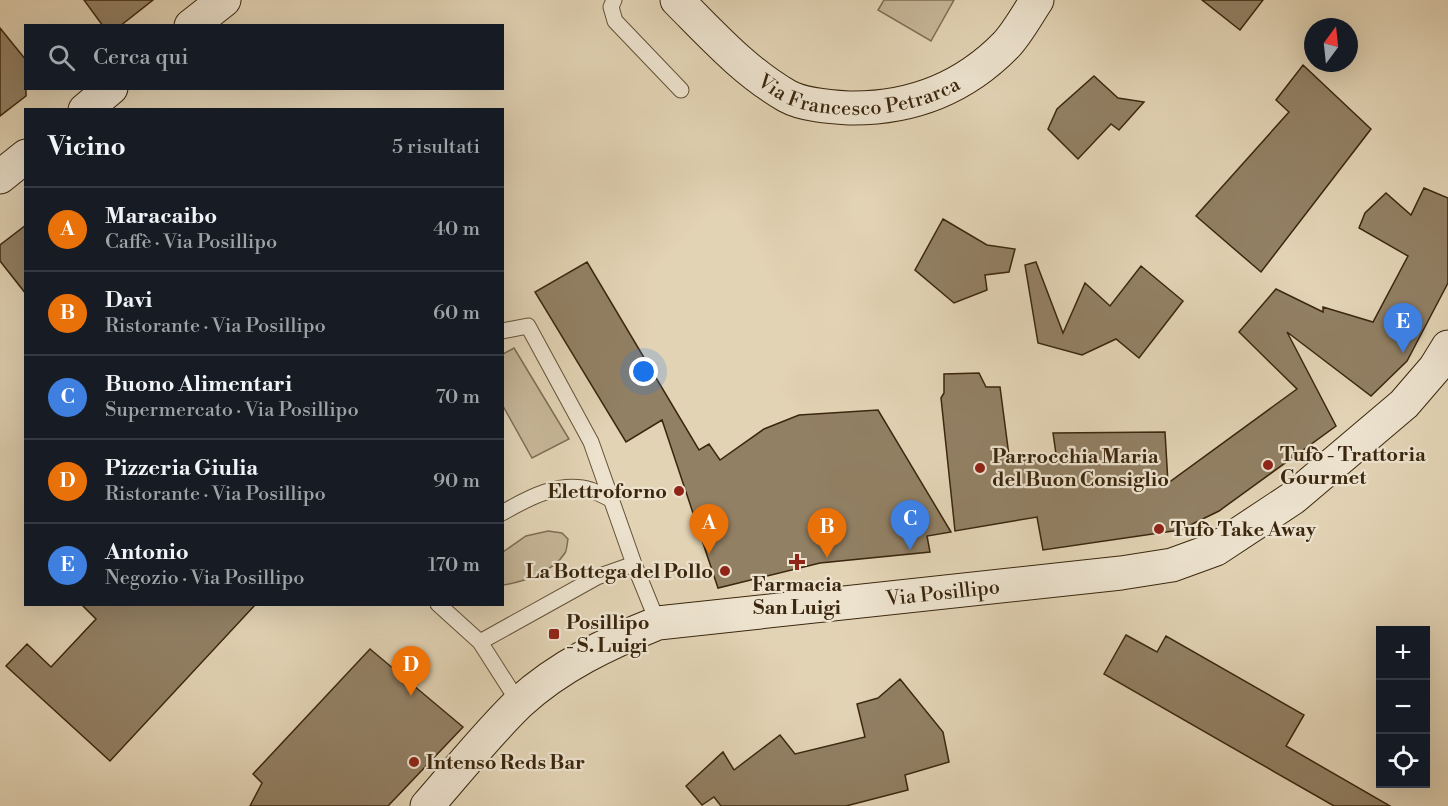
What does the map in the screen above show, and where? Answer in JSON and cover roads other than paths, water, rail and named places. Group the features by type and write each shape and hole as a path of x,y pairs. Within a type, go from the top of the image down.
{"street":[{"path":"194,24 224,0"},
{"name":"Via Francesco Petrarca","path":"677,0 738,61 789,98 828,107 864,108 910,103 939,92 972,75 1006,44 1037,0"},
{"path":"87,108 109,90"},
{"path":"0,177 24,158"},
{"name":"Via Posillipo","path":"427,806 519,703 569,664 609,643 658,623 944,593 1172,565 1216,549 1293,498 1404,404 1435,368 1448,347"}],"lane":[{"path":"614,0 611,7 615,21 681,90"},
{"path":"504,331 528,326 591,442 634,564 658,623"},
{"path":"504,512 528,498 565,486 589,489 612,500"},
{"path":"480,642 597,578 634,564"},
{"path":"440,606 480,642 519,703"}],"place":[{"name":"Antonio","path":"1403,353"},
{"name":"Tufò - Trattoria Gourmet","path":"1268,465"},
{"name":"Parrocchia Maria del Buon Consiglio","path":"980,468"},
{"name":"Elettroforno","path":"679,491"},
{"name":"Tufò Take Away","path":"1159,529"},
{"name":"Buono Alimentari","path":"910,550"},
{"name":"Maracaibo","path":"709,554"},
{"name":"Davi","path":"827,558"},
{"name":"Farmacia San Luigi","path":"797,562"},
{"name":"La Bottega del Pollo","path":"725,571"},
{"name":"Posillipo - S. Luigi","path":"554,634"},
{"name":"Pizzeria Giulia","path":"411,696"},
{"name":"Intenso Reds Bar","path":"414,762"}]}
